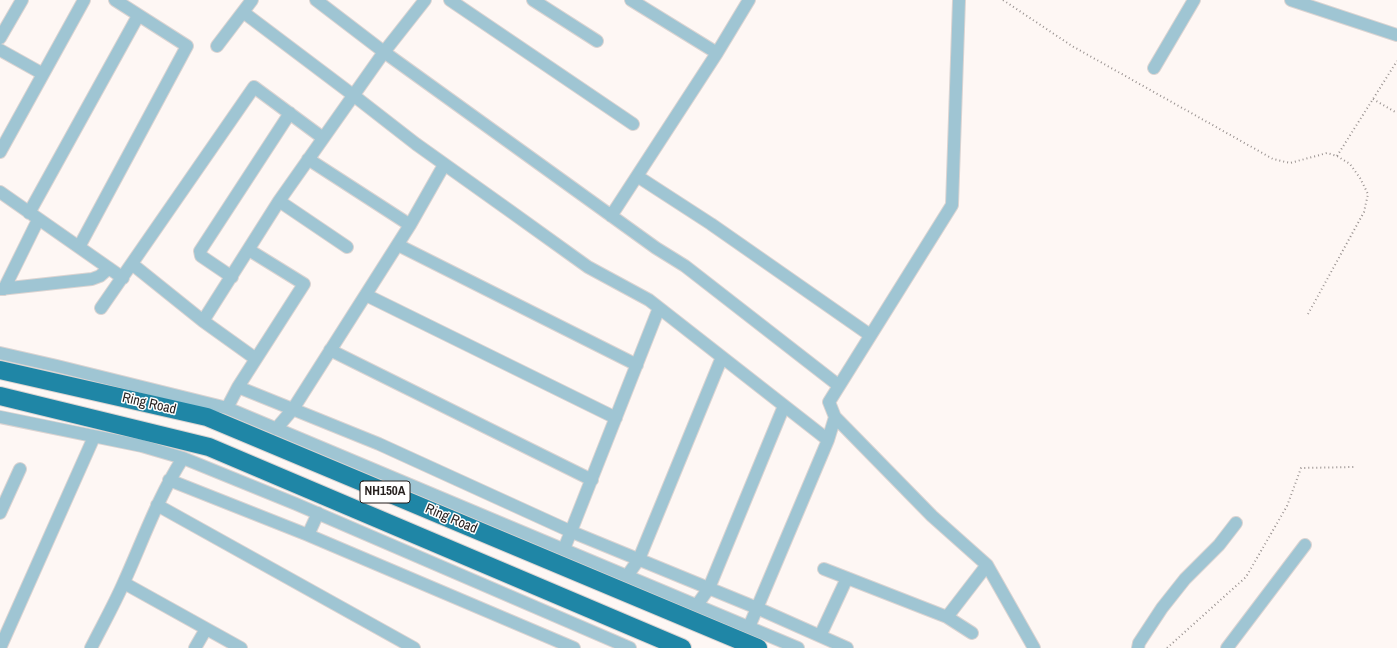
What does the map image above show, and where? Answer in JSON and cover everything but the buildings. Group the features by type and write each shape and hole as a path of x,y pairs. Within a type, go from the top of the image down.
{"highway":[{"name":"Ring Road","path":"0,370 207,417 758,648"},
{"name":"Ring Road","path":"0,396 209,447 682,648"}],"street":[{"path":"0,38 22,0"},
{"path":"0,152 84,0"},
{"path":"79,247 187,46 115,0"},
{"path":"217,46 252,0"},
{"path":"316,0 384,52 611,216 656,248 685,266 838,385"},
{"path":"450,0 633,124"},
{"path":"532,0 597,41"},
{"path":"631,0 717,53"},
{"path":"611,216 717,53 749,0"},
{"path":"959,0 952,205 838,385 829,402 835,417 849,432 932,516 987,565 1034,648"},
{"path":"1154,68 1194,0"},
{"path":"1290,0 1397,35"},
{"path":"203,321 279,200 420,2"},
{"path":"243,12 416,144 588,267 649,300 828,440"},
{"path":"2,289 34,216 138,16"},
{"path":"0,50 43,74"},
{"path":"101,308 254,88 323,138"},
{"path":"232,276 201,256 200,251 290,113"},
{"path":"308,159 410,225"},
{"path":"276,429 293,409 398,245 444,164"},
{"path":"637,176 718,229 870,335"},
{"path":"0,192 122,278"},
{"path":"279,200 347,247"},
{"path":"398,245 637,365"},
{"path":"227,408 238,387 304,284 249,250"},
{"path":"132,264 203,321 256,359"},
{"path":"2,289 92,279 100,276 109,268"},
{"path":"366,294 616,418"},
{"path":"564,549 572,532 659,308"},
{"path":"330,350 592,480"},
{"path":"0,354 57,366 227,408 798,648"},
{"path":"627,576 639,560 722,357"},
{"path":"238,387 379,444 572,532 757,608 847,648"},
{"path":"697,605 709,588 784,406"},
{"path":"0,417 142,446 184,458 318,513 630,648"},
{"path":"750,628 828,440 835,417"},
{"path":"828,440 849,432"},
{"path":"0,648 94,437"},
{"path":"91,648 124,583 169,480 184,458"},
{"path":"0,513 20,469"},
{"path":"169,480 308,535 574,648"},
{"path":"157,505 408,646"},
{"path":"308,535 318,513"},
{"path":"1138,648 1139,643 1162,608 1185,578 1219,545 1236,523"},
{"path":"1227,648 1305,545"},
{"path":"946,617 987,565"},
{"path":"824,569 946,617 972,633"},
{"path":"449,595 457,574"},
{"path":"820,636 848,578"},
{"path":"124,583 241,648"},
{"path":"525,627 533,607"},
{"path":"196,648 206,629"}],"path":[{"path":"1003,0 1072,46 1273,160 1290,163 1327,153 1337,156 1350,164 1360,178 1368,194 1364,212 1308,314"},
{"path":"1337,156 1397,61"},
{"path":"1373,99 1397,114"},
{"path":"1167,648 1246,577 1287,506 1301,468 1354,467"}]}
